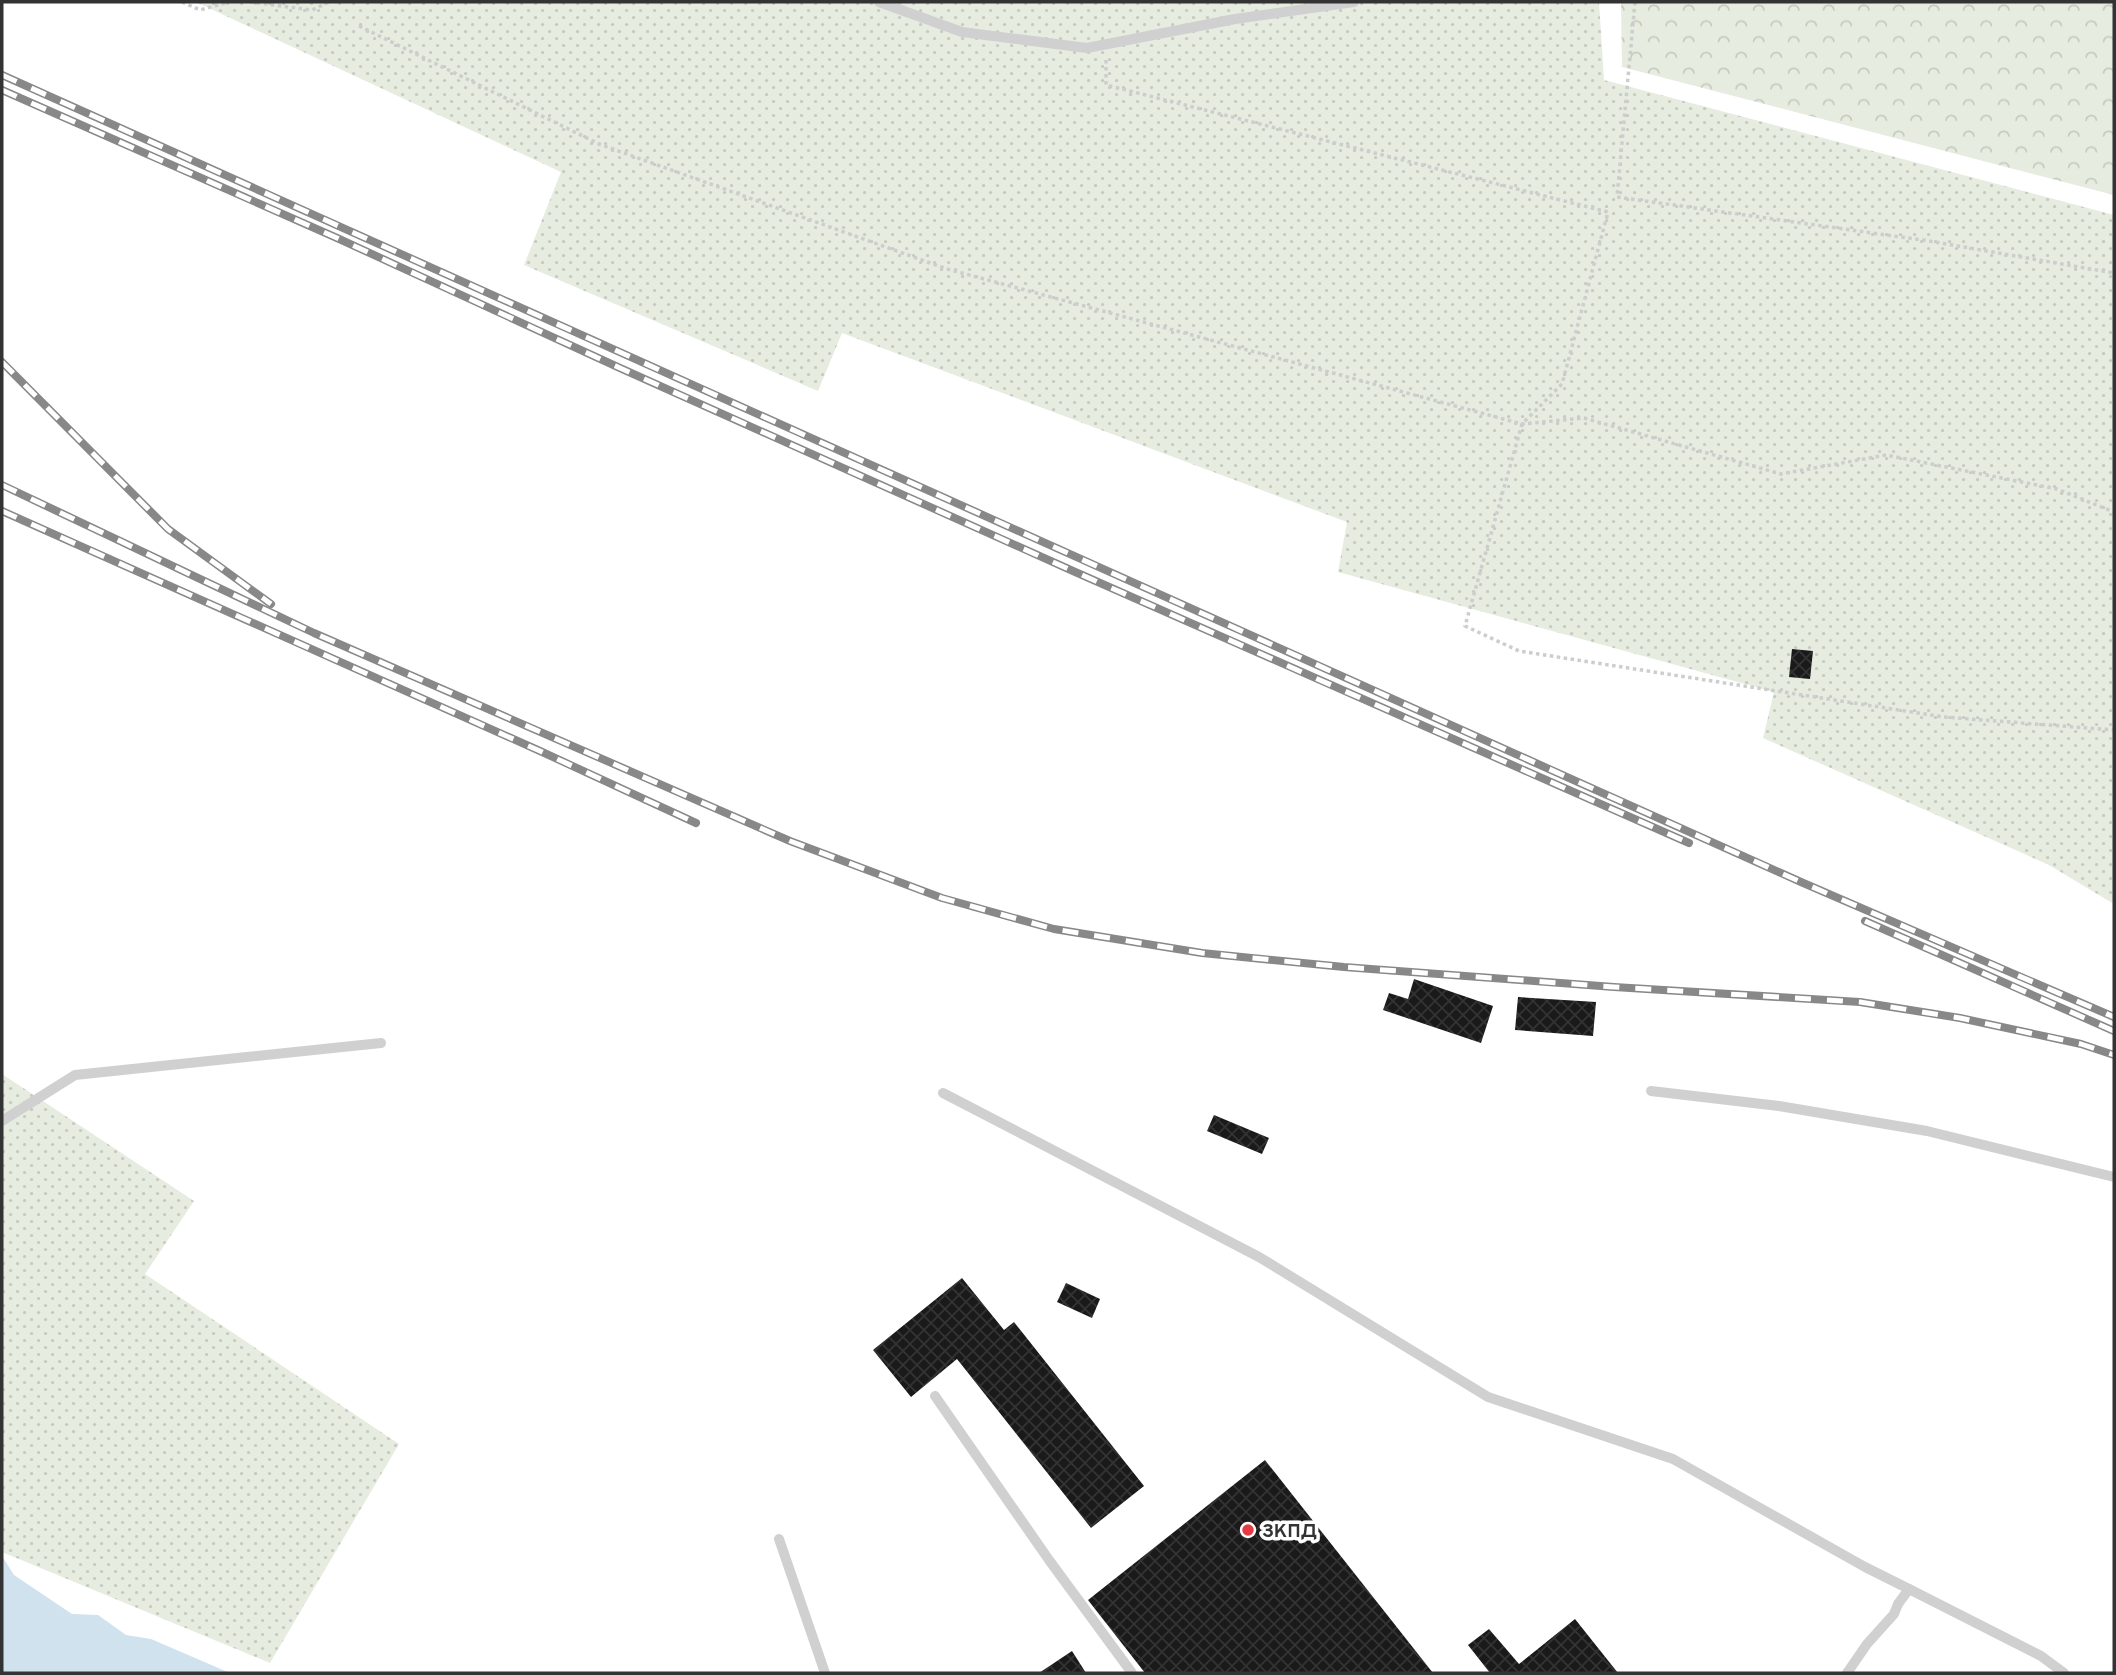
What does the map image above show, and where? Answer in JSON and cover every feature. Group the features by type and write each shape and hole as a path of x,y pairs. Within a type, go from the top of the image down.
{"lane":[{"path":"879,2 962,32 1087,48 1235,19 1354,2"},
{"path":"2,1121 75,1075 381,1043"},
{"path":"1650,1091 1779,1106 1927,1131 2114,1177"},
{"path":"943,1093 1259,1257 1488,1396 1673,1459 1865,1567 2041,1656 2064,1673"},
{"path":"936,1396 1049,1560 1132,1673"},
{"path":"779,1539 825,1673"},
{"path":"1847,1673 1867,1644 1894,1614 1909,1589"}],"path":[{"path":"182,2 200,10 229,2"},
{"path":"250,2 312,10 330,2"},
{"path":"1635,2 1617,197 1929,241 2114,273"},
{"path":"359,26 599,144 947,270 1522,424 1584,418 1781,474 1886,456 2057,489 2114,512"},
{"path":"1105,44 1106,85 1608,212 1562,384 1522,424 1465,626 1519,651 1944,717 2114,730"}],"green space":[{"path":"196,2 1599,2 1604,80 2114,215 2114,904 2049,865 1763,738 1774,692 1338,572 1347,522 842,333 818,391 524,265 561,172"},
{"path":"1621,2 2114,2 2114,195 1622,67"},
{"path":"2,1074 194,1201 145,1274 399,1444 270,1663 2,1552"}],"water":[{"path":"2,1556 14,1575 72,1614 98,1615 126,1635 151,1639 230,1673 2,1673"}],"building":[{"path":"1792,649 1813,651 1810,679 1789,677"},
{"path":"1414,979 1493,1006 1481,1043 1383,1010 1389,993 1408,999"},
{"path":"1518,997 1596,1002 1593,1036 1515,1030"},
{"path":"1214,1115 1269,1138 1262,1154 1207,1131"},
{"path":"962,1278 1004,1330 1014,1322 1144,1486 1091,1528 957,1359 911,1397 873,1350"},
{"path":"1066,1283 1100,1299 1092,1318 1057,1302"},
{"name":"ЗКПД","path":"1265,1460 1433,1673 1145,1673 1088,1600"},
{"path":"1575,1619 1618,1673 1490,1673 1468,1645 1489,1629 1519,1664"},
{"path":"1072,1651 1086,1673 1039,1673"}],"railway":[{"path":"2,75 1801,882 2114,1017"},
{"path":"2,90 337,238 1073,571 1689,843"},
{"path":"2,362 168,529 271,604"},
{"path":"2,485 314,633 790,841 942,898 1054,929 1202,953 1344,967 1860,1002 1960,1018 2081,1044 2114,1055"},
{"path":"2,511 696,823"},
{"path":"1865,921 2114,1031"}],"place":[{"name":"ЗКПД","path":"1248,1530"}]}
